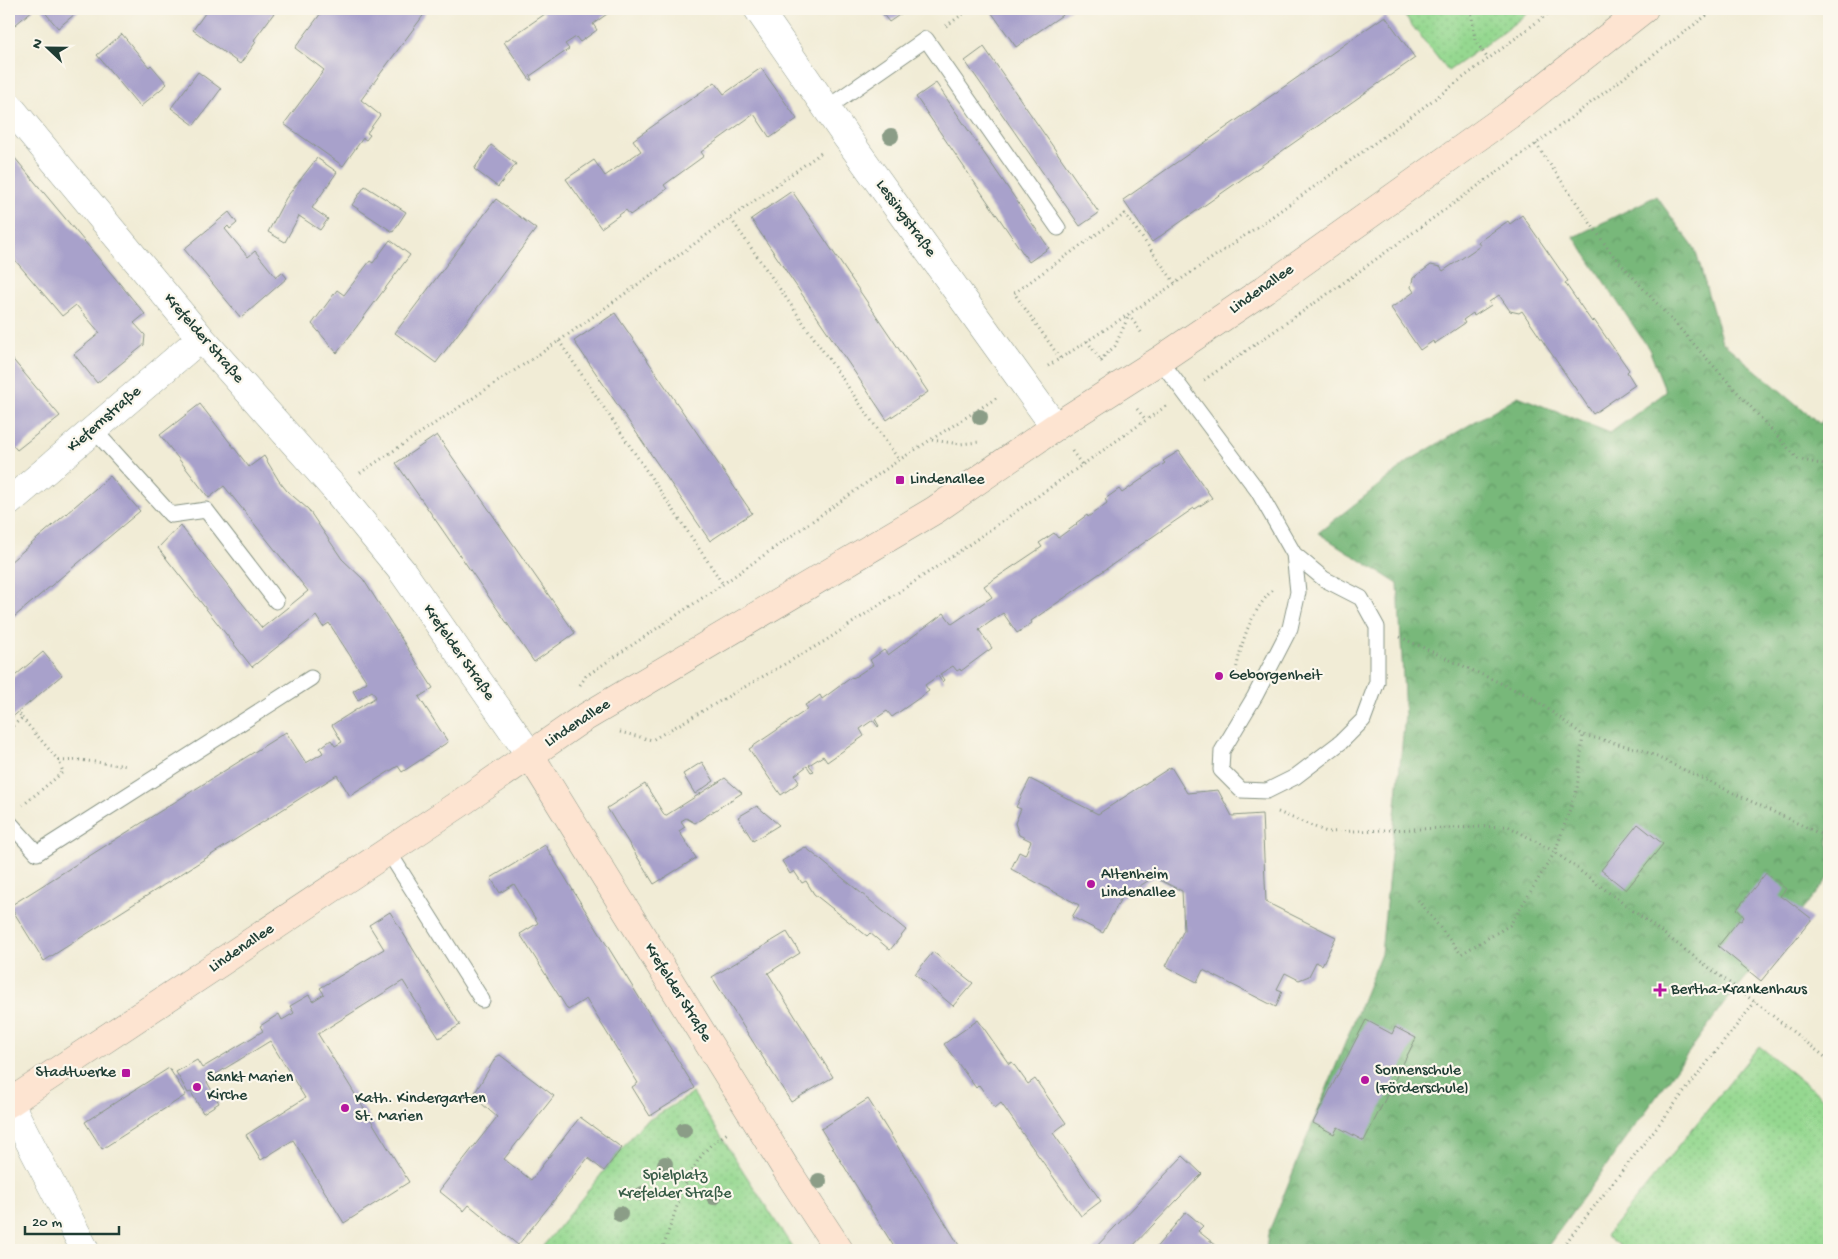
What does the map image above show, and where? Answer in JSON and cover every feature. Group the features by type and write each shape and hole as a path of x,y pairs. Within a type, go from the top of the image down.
{"street":[{"name":"Lessingstraße","path":"758,9 845,135 1055,427"},
{"name":"Lindenallee","path":"9,1103 388,852 579,721 935,510 1055,427 1160,360 1265,289 1509,115 1644,9"},
{"name":"Krefelder Straße","path":"9,106 201,338 335,490 402,571 530,755 754,1117 839,1250"},
{"name":"Kiefernstraße","path":"9,502 201,338"},
{"path":"9,1103 85,1250"}],"lane":[{"path":"827,108 926,39 1058,228"},
{"path":"1160,360 1258,491 1294,554 1324,578 1362,598 1377,627 1377,682 1363,720 1341,742 1296,777 1267,791 1241,790 1221,770 1222,751 1290,628 1298,592 1294,554"},
{"path":"94,430 171,515 206,510 276,601"},
{"path":"13,816 37,854 311,678"},
{"path":"388,852 482,1000"}],"path":[{"path":"926,39 970,9"},
{"path":"1471,9 1475,40 1488,59"},
{"path":"1129,315 1359,154 1554,9"},
{"path":"579,721 652,740 824,641 947,560 1332,291 1536,144 1715,9"},
{"path":"335,490 559,341 731,219 845,135"},
{"path":"1536,144 1612,253 1798,459 1829,466"},
{"path":"1060,358 1014,293 1125,214 1175,284"},
{"path":"731,219 900,460"},
{"path":"559,341 723,584"},
{"path":"575,692 586,676 931,440"},
{"path":"1377,627 1533,698 1583,735 1642,750 1829,838"},
{"path":"13,816 62,772 59,761 18,712"},
{"path":"9,729 22,718"},
{"path":"1418,900 1461,954 1510,925 1555,852 1577,789 1583,735"},
{"path":"59,761 79,760 128,766 141,787"},
{"path":"1275,810 1327,832 1508,826 1555,852 1829,1060"},
{"path":"1560,1250 1755,1002"},
{"path":"662,1250 687,1180 700,1159 713,1143 754,1117"}],"green space":[{"path":"1399,9 1533,9 1448,71"},
{"path":"1656,196 1695,249 1722,342 1820,424 1829,411 1829,878 1723,1005 1545,1250 1266,1250 1268,1234 1381,954 1405,715 1398,584 1318,533 1412,459 1518,396 1610,433 1666,392 1649,349 1574,237"},
{"path":"1759,1046 1829,1103 1829,1250 1625,1250 1606,1236"},
{"name":"Spielplatz Krefelder Straße","path":"693,1093 794,1250 540,1250 642,1124"}],"building":[{"path":"9,9 34,9 9,30"},
{"path":"42,9 81,9 58,28"},
{"path":"208,9 277,9 254,40 256,42 240,64 193,30"},
{"path":"324,9 428,9 361,100 380,115 367,133 370,135 366,140 363,138 343,166 284,124 324,70 295,48"},
{"path":"541,9 614,9 593,24 597,30 580,42 576,37 565,44 569,49 530,76 532,80 530,80 504,42 545,14"},
{"path":"879,9 908,9 889,22"},
{"path":"989,9 1071,9 1016,47"},
{"path":"1385,16 1415,58 1152,242 1123,200"},
{"path":"122,34 149,67 151,65 167,84 140,107 97,55"},
{"path":"984,47 1099,213 1080,226 965,61"},
{"path":"1829,57 1829,78 1822,75"},
{"path":"761,68 797,119 770,138 754,114 701,152 704,156 664,185 667,189 630,215 626,210 601,228 566,179 594,160 605,176 641,151 633,140 715,82 724,94"},
{"path":"198,72 221,89 194,125 171,108"},
{"path":"936,83 1049,248 1029,262 916,97"},
{"path":"491,145 516,164 498,187 474,169"},
{"path":"9,151 145,314 134,323 145,335 144,345 97,383 74,354 100,333 76,305 62,316 9,253 9,237 15,231 9,223"},
{"path":"317,158 337,172 312,208 328,219 320,230 299,216 285,242 268,232 286,198"},
{"path":"365,186 406,212 393,232 352,205"},
{"path":"792,191 928,392 887,420 751,219"},
{"path":"496,199 536,229 436,363 395,333"},
{"path":"229,212 237,223 230,229 228,226 225,229 248,257 255,251 276,277 282,272 287,278 241,318 184,249"},
{"path":"1522,215 1568,281 1565,283 1629,370 1627,372 1635,385 1593,414 1522,311 1519,313 1510,311 1499,295 1489,302 1491,305 1474,316 1473,313 1463,320 1465,323 1434,344 1433,341 1420,350 1391,308 1414,292 1411,287 1413,278 1431,265 1440,267 1443,271 1480,246 1478,242 1508,221 1510,224"},
{"path":"390,240 410,255 337,353 312,324 337,290 344,295 370,261 373,263"},
{"path":"615,313 752,513 710,541 574,341"},
{"path":"9,355 60,416 17,450 9,441"},
{"path":"200,404 249,467 264,456 287,491 308,509 342,559 363,579 433,688 419,697 448,742 402,772 398,766 350,796 337,775 44,961 10,906 286,732 306,763 323,753 320,748 331,740 335,746 342,742 332,725 376,697 372,691 358,700 353,691 367,682 329,623 323,627 316,616 252,667 158,548 180,525 262,628 308,591 224,486 209,498 160,435"},
{"path":"437,435 575,633 534,662 396,463"},
{"path":"1179,451 1212,498 1194,508 1031,621 1032,623 1017,633 1003,613 979,630 992,648 961,671 960,669 957,671 953,666 940,674 944,680 942,682 938,676 925,685 929,691 892,717 887,711 875,719 878,727 873,720 860,729 864,736 827,762 823,756 809,765 814,771 811,772 807,766 795,775 799,781 797,784 781,795 749,749 808,709 805,705 820,695 822,699 852,677 873,665 870,660 884,650 888,655 944,613 952,624 992,597 984,586 1042,547 1039,543 1054,533 1058,538 1087,515 1088,517 1107,503 1105,499 1119,489 1122,493"},
{"path":"110,476 140,511 14,617 9,611 9,563"},
{"path":"43,652 62,675 9,720 9,681"},
{"path":"702,762 714,781 695,794 683,774"},
{"name":"Altenheim Lindenallee","path":"1171,767 1187,793 1218,790 1232,816 1262,814 1266,902 1336,937 1322,965 1316,962 1309,976 1299,980 1285,973 1277,989 1282,991 1276,1007 1203,970 1197,982 1166,966 1184,930 1182,891 1154,877 1121,898 1103,933 1072,917 1079,905 1011,869 1019,852 1025,855 1031,841 1019,835 1015,823 1021,809 1016,807 1030,779 1098,814"},
{"path":"725,778 742,793 695,823 686,818 681,821 685,827 679,831 696,858 654,884 607,808 645,784 665,816"},
{"path":"757,806 779,825 753,841 738,817"},
{"path":"1638,824 1663,844 1626,890 1601,870"},
{"path":"545,845 695,1088 650,1116 632,1087 638,1083 586,999 568,1010 520,934 538,923 514,884 500,893 491,878"},
{"path":"805,847 906,930 890,950 870,933 867,936 814,894 806,881 802,883 794,871 790,874 782,861"},
{"path":"1766,873 1786,889 1780,896 1812,919 1761,981 1718,946 1739,920 1741,921 1744,917 1737,909"},
{"path":"390,912 460,1025 439,1038 403,981 318,1034 409,1182 344,1223 293,1140 261,1160 246,1135 305,1098 270,1041 208,1079 209,1081 207,1082 219,1103 203,1113 191,1092 188,1093 176,1072 197,1060 202,1068 263,1031 260,1026 279,1014 282,1020 294,1013 290,1006 309,995 313,1001 324,994 320,988 384,949 369,925"},
{"path":"787,932 800,953 768,973 833,1077 791,1102 712,977"},
{"path":"933,952 973,983 953,1006 915,974"},
{"path":"978,1020 1009,1064 1012,1062 1028,1084 1035,1079 1066,1123 1053,1133 1101,1201 1081,1216 1001,1103 995,1108 979,1085 976,1088 944,1044"},
{"name":"Sonnenschule (Förderschule)","path":"1366,1020 1392,1034 1395,1027 1416,1038 1364,1141 1338,1127 1334,1134 1313,1123"},
{"path":"500,1055 554,1096 504,1159 531,1180 580,1117 622,1148 604,1171 588,1158 518,1245 469,1205 464,1211 439,1191 497,1117 473,1096 496,1057"},
{"path":"169,1068 186,1095 102,1149 85,1122"},
{"path":"868,1099 962,1250 896,1250 821,1129"},
{"path":"1183,1156 1202,1174 1129,1250 1093,1250"},
{"path":"1186,1212 1203,1226 1198,1231 1222,1250 1154,1250"}],"place":[{"name":"Lindenallee","path":"900,480"},
{"name":"Geborgenheit","path":"1219,676"},
{"name":"Altenheim Lindenallee","path":"1091,884"},
{"name":"Bertha-Krankenhaus","path":"1660,990"},
{"name":"Stadtwerke","path":"126,1073"},
{"name":"Sonnenschule (Förderschule)","path":"1365,1080"},
{"name":"Sankt Marien Kirche","path":"197,1087"},
{"name":"Kath. Kindergarten St. Marien","path":"345,1108"}]}
